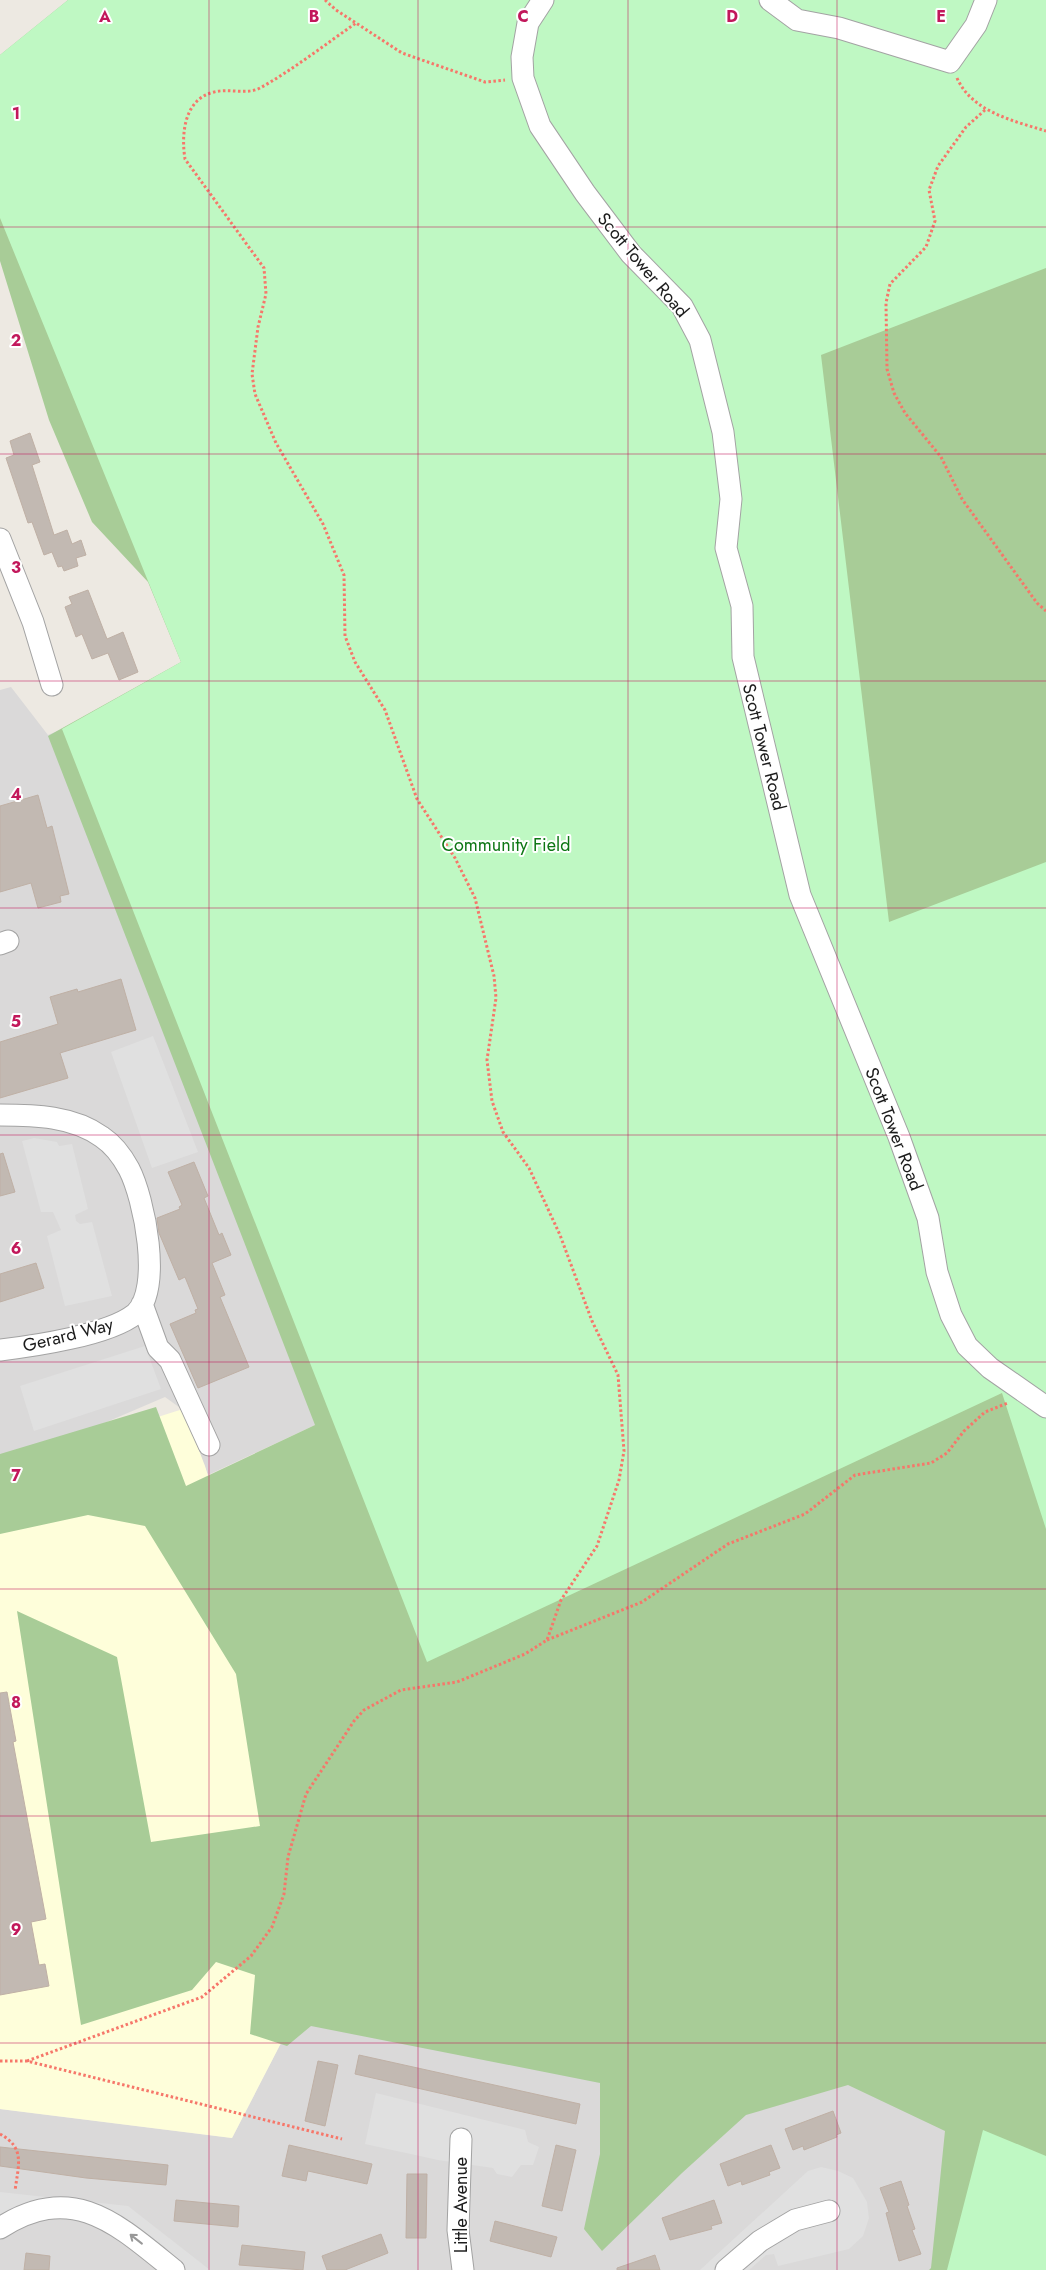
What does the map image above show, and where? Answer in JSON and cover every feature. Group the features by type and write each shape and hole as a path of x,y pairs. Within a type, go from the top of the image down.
{"street":[{"name":"Scott Tower Road","path":"543,0 528,23 522,57 522,78 540,126 585,193 631,254 682,306 700,340 723,432 732,499 726,548 742,606 742,657 800,895 902,1146 928,1218 937,1272 951,1315 967,1346 990,1368 1038,1401"},
{"path":"770,0 797,20 839,28 950,62 976,25 986,0"},
{"path":"0,539 4,564 34,622 52,686"},
{"path":"0,1115 50,1117 70,1122 102,1137 122,1157 134,1180 140,1199 149,1254 149,1285 142,1304 158,1348 170,1360 209,1445"},
{"name":"Gerard Way","path":"0,1350 62,1340 110,1326 124,1321 136,1312 142,1304"},
{"name":"Little Avenue","path":"461,2140 458,2230 462,2270"},
{"path":"0,2228 19,2217 43,2208 56,2206 72,2207 104,2219 132,2235 174,2270"},
{"path":"726,2270 760,2241 795,2220 829,2211"}],"path":[{"path":"325,0 402,53 485,82 522,78"},
{"path":"356,23 258,90 214,92 199,100 187,115 182,140 185,159 264,268 266,294 258,327 252,374 255,394 276,443 323,524 344,575 345,636 355,662 385,710 417,800 455,858 475,898 494,976 496,998 486,1060 492,1101 503,1132 529,1168 560,1235 592,1321 618,1375 624,1451 619,1480 597,1546 561,1600 547,1640"},
{"path":"950,62 960,85 985,110 1046,131"},
{"path":"985,110 966,128 938,166 929,190 935,221 926,247 890,284 886,303 887,369 894,392 905,413 941,457 962,499 1037,603 1046,611"},
{"path":"28,2061 202,1997 252,1956 272,1927 284,1894 288,1857 306,1794 354,1720 364,1710 401,1690 457,1682 525,1654 547,1640 642,1602 728,1544 805,1514 855,1474 931,1463 947,1453 964,1431 985,1412 1038,1401"},
{"path":"0,2061 28,2061 342,2139"},
{"path":"0,2134 13,2141 18,2151 15,2191"}],"shaded area":[{"path":"11,687 48,735 62,729 331,1416 208,1475 183,1410 165,1397 95,1427 0,1458 0,690"},
{"path":"153,1036 198,1152 152,1168 111,1052"},
{"path":"34,1138 57,1142 59,1146 72,1144 88,1209 75,1215 76,1221 80,1224 92,1222 112,1296 65,1306 47,1236 61,1230 53,1212 41,1212 22,1141"},
{"path":"145,1346 161,1389 34,1431 20,1386"},
{"path":"183,1409 205,1466 227,1538 297,2012 232,2138 0,2109 0,1467"},
{"path":"297,2012 808,2065 983,2130 945,2270 0,2270 0,2109 232,2138"},
{"path":"376,2093 525,2130 528,2142 539,2147 533,2165 521,2165 512,2177 497,2174 493,2168 438,2160 365,2144"},
{"path":"821,2167 838,2171 853,2178 867,2202 869,2218 863,2236 849,2249 778,2266 774,2254 766,2255 749,2270 700,2270 808,2171"},
{"path":"0,2192 128,2206 210,2270 186,2270 106,2208 35,2203 0,2219"}],"green space":[{"name":"Community Field","path":"68,0 1046,0 1046,2270 929,2270 931,2268 945,2131 848,2085 746,2115 682,2173 602,2251 584,2229 600,2154 600,2083 311,2026 287,2046 250,2034 255,1975 216,1962 192,1990 81,2025 17,1611 117,1657 151,1842 260,1826 236,1674 145,1526 88,1515 0,1534 0,1454 156,1407 186,1486 315,1425 48,736 181,662 148,582 92,522 49,420 0,261 0,55"},
{"name":"Community Field","path":"68,0 1046,0 1046,268 821,355 889,922 1046,862 1046,1529 1002,1393 427,1662 62,729 181,662 0,218 0,55"},
{"path":"983,2130 1046,2156 1046,2270 947,2270"}],"building":[{"path":"30,433 40,462 32,465 54,535 67,530 72,544 81,540 86,555 76,558 78,566 64,571 62,566 58,567 52,552 44,555 32,522 28,523 6,458 14,455 10,441"},
{"path":"88,590 107,639 123,632 138,672 119,680 108,653 92,659 82,634 76,637 65,607 72,604 69,597"},
{"path":"38,795 47,828 52,826 69,894 60,896 61,902 38,908 31,883 0,892 0,806"},
{"path":"121,979 136,1030 60,1053 68,1078 0,1098 0,1042 58,1024 50,997 77,989 78,992"},
{"path":"3,1153 15,1192 0,1196 0,1154"},
{"path":"194,1162 208,1196 204,1198 219,1235 222,1233 231,1255 212,1263 225,1295 220,1297 249,1367 198,1388 170,1324 196,1313 195,1310 198,1309 185,1277 179,1280 159,1233 157,1218 180,1209 179,1207 182,1205 168,1172"},
{"path":"36,1263 44,1288 0,1302 0,1274"},
{"path":"7,1692 16,1741 13,1742 46,1919 31,1922 39,1965 45,1964 49,1986 0,1995 0,1693"},
{"path":"359,2055 580,2104 576,2124 355,2074"},
{"path":"318,2061 338,2065 325,2126 305,2121"},
{"path":"833,2111 841,2133 836,2135 837,2137 804,2150 803,2146 793,2150 785,2129"},
{"path":"289,2145 372,2164 367,2184 308,2171 306,2181 282,2176"},
{"path":"556,2145 576,2150 562,2211 542,2206"},
{"path":"771,2145 780,2168 769,2172 770,2175 742,2185 741,2181 728,2186 720,2164"},
{"path":"0,2147 168,2165 166,2185 86,2178 0,2166"},
{"path":"407,2174 427,2174 426,2238 406,2238"},
{"path":"901,2181 915,2229 912,2230 921,2254 899,2261 886,2213 889,2212 880,2188"},
{"path":"176,2200 239,2206 238,2227 174,2221"},
{"path":"714,2200 722,2223 711,2226 712,2229 670,2240 662,2218"},
{"path":"495,2221 557,2237 551,2257 490,2241"},
{"path":"381,2234 388,2253 345,2270 327,2270 322,2256"},
{"path":"242,2245 305,2252 303,2270 239,2265"},
{"path":"26,2253 50,2256 49,2270 24,2270"},
{"path":"655,2255 660,2270 617,2270 617,2268"}]}
